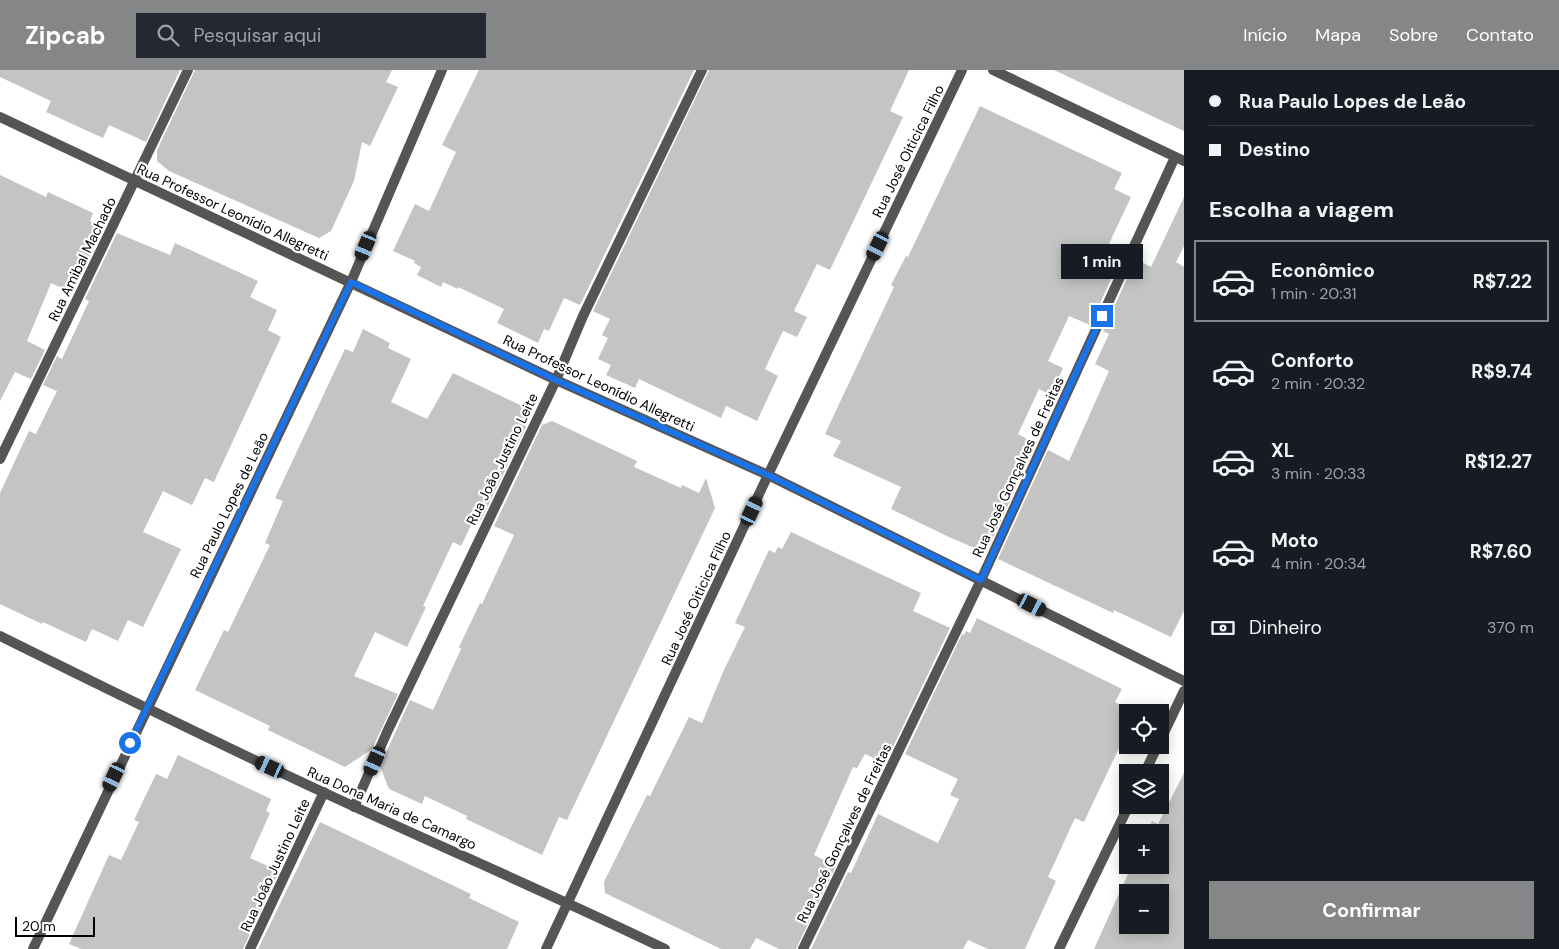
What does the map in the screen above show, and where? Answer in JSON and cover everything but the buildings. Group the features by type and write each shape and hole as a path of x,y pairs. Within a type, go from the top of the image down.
{"street":[{"name":"Rua Amibal Machado","path":"0,459 188,70"},
{"name":"Rua Paulo Lopes de Leão","path":"32,949 351,282 442,70"},
{"name":"Rua João Justino Leite","path":"354,807 388,730 702,70"},
{"name":"Rua José Oiticica Filho","path":"546,949 768,475 962,70"},
{"path":"993,70 1180,159"},
{"name":"Rua Professor Leonídio Allegretti","path":"0,117 556,380 768,475 1184,681"},
{"name":"Rua José Gonçalves de Freitas","path":"804,949 1180,159"},
{"name":"Rua Dona Maria de Camargo","path":"0,636 147,709 354,807 568,902 666,949"},
{"path":"1169,722 1184,691"},
{"name":"Rua João Justino Leite","path":"250,949 324,792"},
{"path":"1060,949 1125,814"}],"route":[{"path":"130,743 351,282 556,380 768,475 981,580 1102,316"}]}
